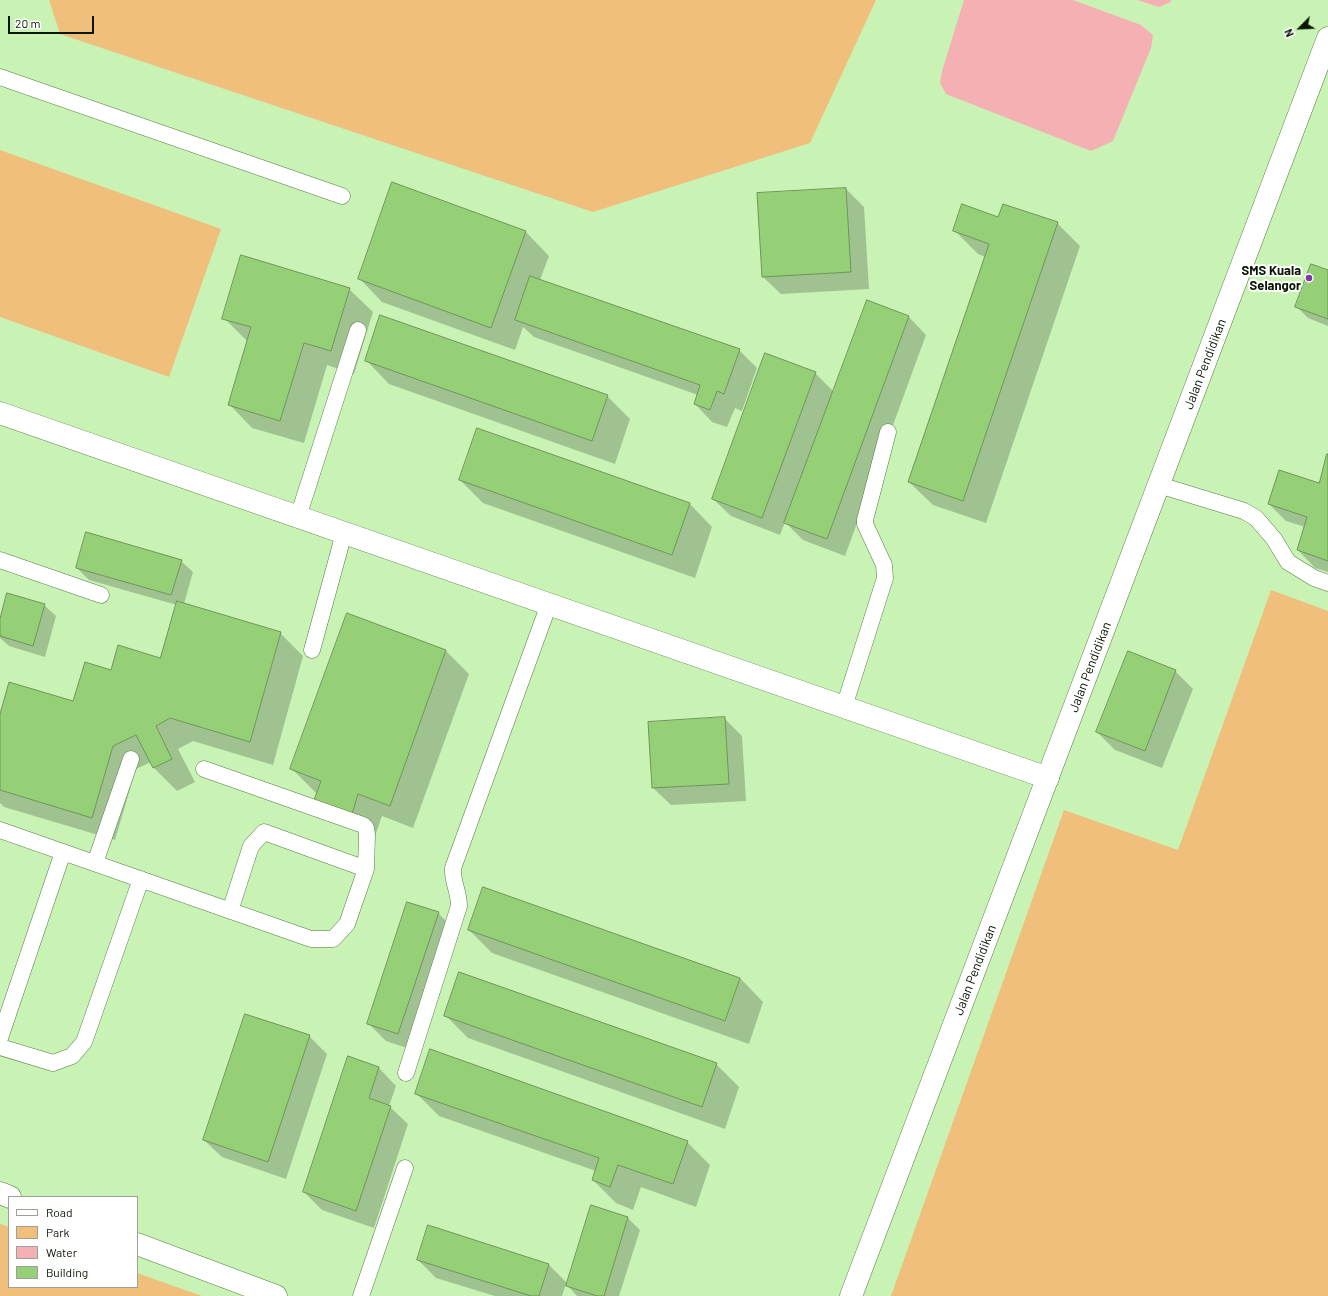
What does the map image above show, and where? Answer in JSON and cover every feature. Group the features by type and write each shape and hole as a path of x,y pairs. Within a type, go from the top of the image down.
{"street":[{"name":"Jalan Pendidikan","path":"852,1296 1328,38"},
{"path":"0,413 1048,778"},
{"path":"138,1244 276,1296"}],"lane":[{"path":"0,77 342,196"},
{"path":"298,517 358,330"},
{"path":"844,707 885,578 884,565 865,524 865,520 888,432"},
{"path":"1159,485 1244,511 1256,518 1274,539 1288,562 1314,578 1328,583"},
{"path":"312,650 344,533"},
{"path":"0,560 100,595"},
{"path":"406,1073 459,906 458,890 452,877 453,868 549,604"},
{"path":"95,864 131,759"},
{"path":"0,830 311,939 333,938 347,924 366,869 366,828 363,825 204,769"},
{"path":"230,910 251,846 264,832 366,869"},
{"path":"0,1038 63,852"},
{"path":"0,1047 53,1063 72,1056 84,1042 140,879"},
{"path":"361,1296 405,1168"}],"green space":[{"path":"49,0 876,0 810,143 593,212 60,34"},
{"path":"0,150 221,229 169,377 0,317"},
{"path":"1271,590 1328,611 1328,1296 891,1296 1064,810 1178,850"},
{"path":"0,1224 8,1227 8,1288 138,1288 138,1273 202,1296 0,1296"}],"water":[{"path":"964,0 1073,0 1141,25 1153,35 1151,48 1113,141 1091,151 946,94 940,83 942,71"},
{"path":"1137,0 1171,0 1171,2 1159,7"}],"building":[{"path":"392,182 526,231 491,328 358,279"},
{"path":"846,188 851,272 762,277 757,193"},
{"path":"962,204 998,217 1003,204 1058,222 963,501 908,482 989,244 953,231"},
{"path":"241,255 350,288 331,351 304,343 280,421 228,405 251,327 222,319"},
{"path":"1311,264 1328,270 1328,319 1295,307"},
{"path":"530,276 740,349 724,394 717,391 710,410 694,404 700,385 515,320"},
{"path":"867,300 909,316 827,539 784,523"},
{"path":"380,315 608,395 592,441 365,361"},
{"path":"765,353 816,372 762,518 712,499"},
{"path":"477,428 690,503 672,555 459,480"},
{"path":"1327,454 1328,561 1297,550 1307,517 1268,504 1279,470 1319,483"},
{"path":"86,532 182,560 171,595 76,568"},
{"path":"7,593 45,604 33,646 0,636 0,619"},
{"path":"177,601 281,632 250,742 170,718 156,726 172,759 153,768 136,735 113,746 92,818 0,790 0,714 9,682 73,701 85,662 111,670 118,645 160,658"},
{"path":"347,613 446,650 390,806 358,794 352,814 314,800 321,781 290,769"},
{"path":"1128,651 1176,670 1145,751 1096,732"},
{"path":"725,717 729,784 652,788 648,722"},
{"path":"483,887 740,978 725,1021 468,930"},
{"path":"407,902 439,912 398,1034 367,1024"},
{"path":"459,972 717,1063 702,1107 444,1016"},
{"path":"245,1014 310,1035 268,1162 203,1140"},
{"path":"430,1049 688,1141 673,1184 618,1165 610,1187 592,1180 599,1158 415,1094"},
{"path":"348,1056 379,1067 369,1098 391,1106 356,1211 303,1192"},
{"path":"591,1205 628,1217 604,1296 597,1296 566,1286"},
{"path":"428,1225 549,1264 539,1296 531,1296 417,1260"}],"place":[{"name":"SMS Kuala Selangor","path":"1309,278"}]}
